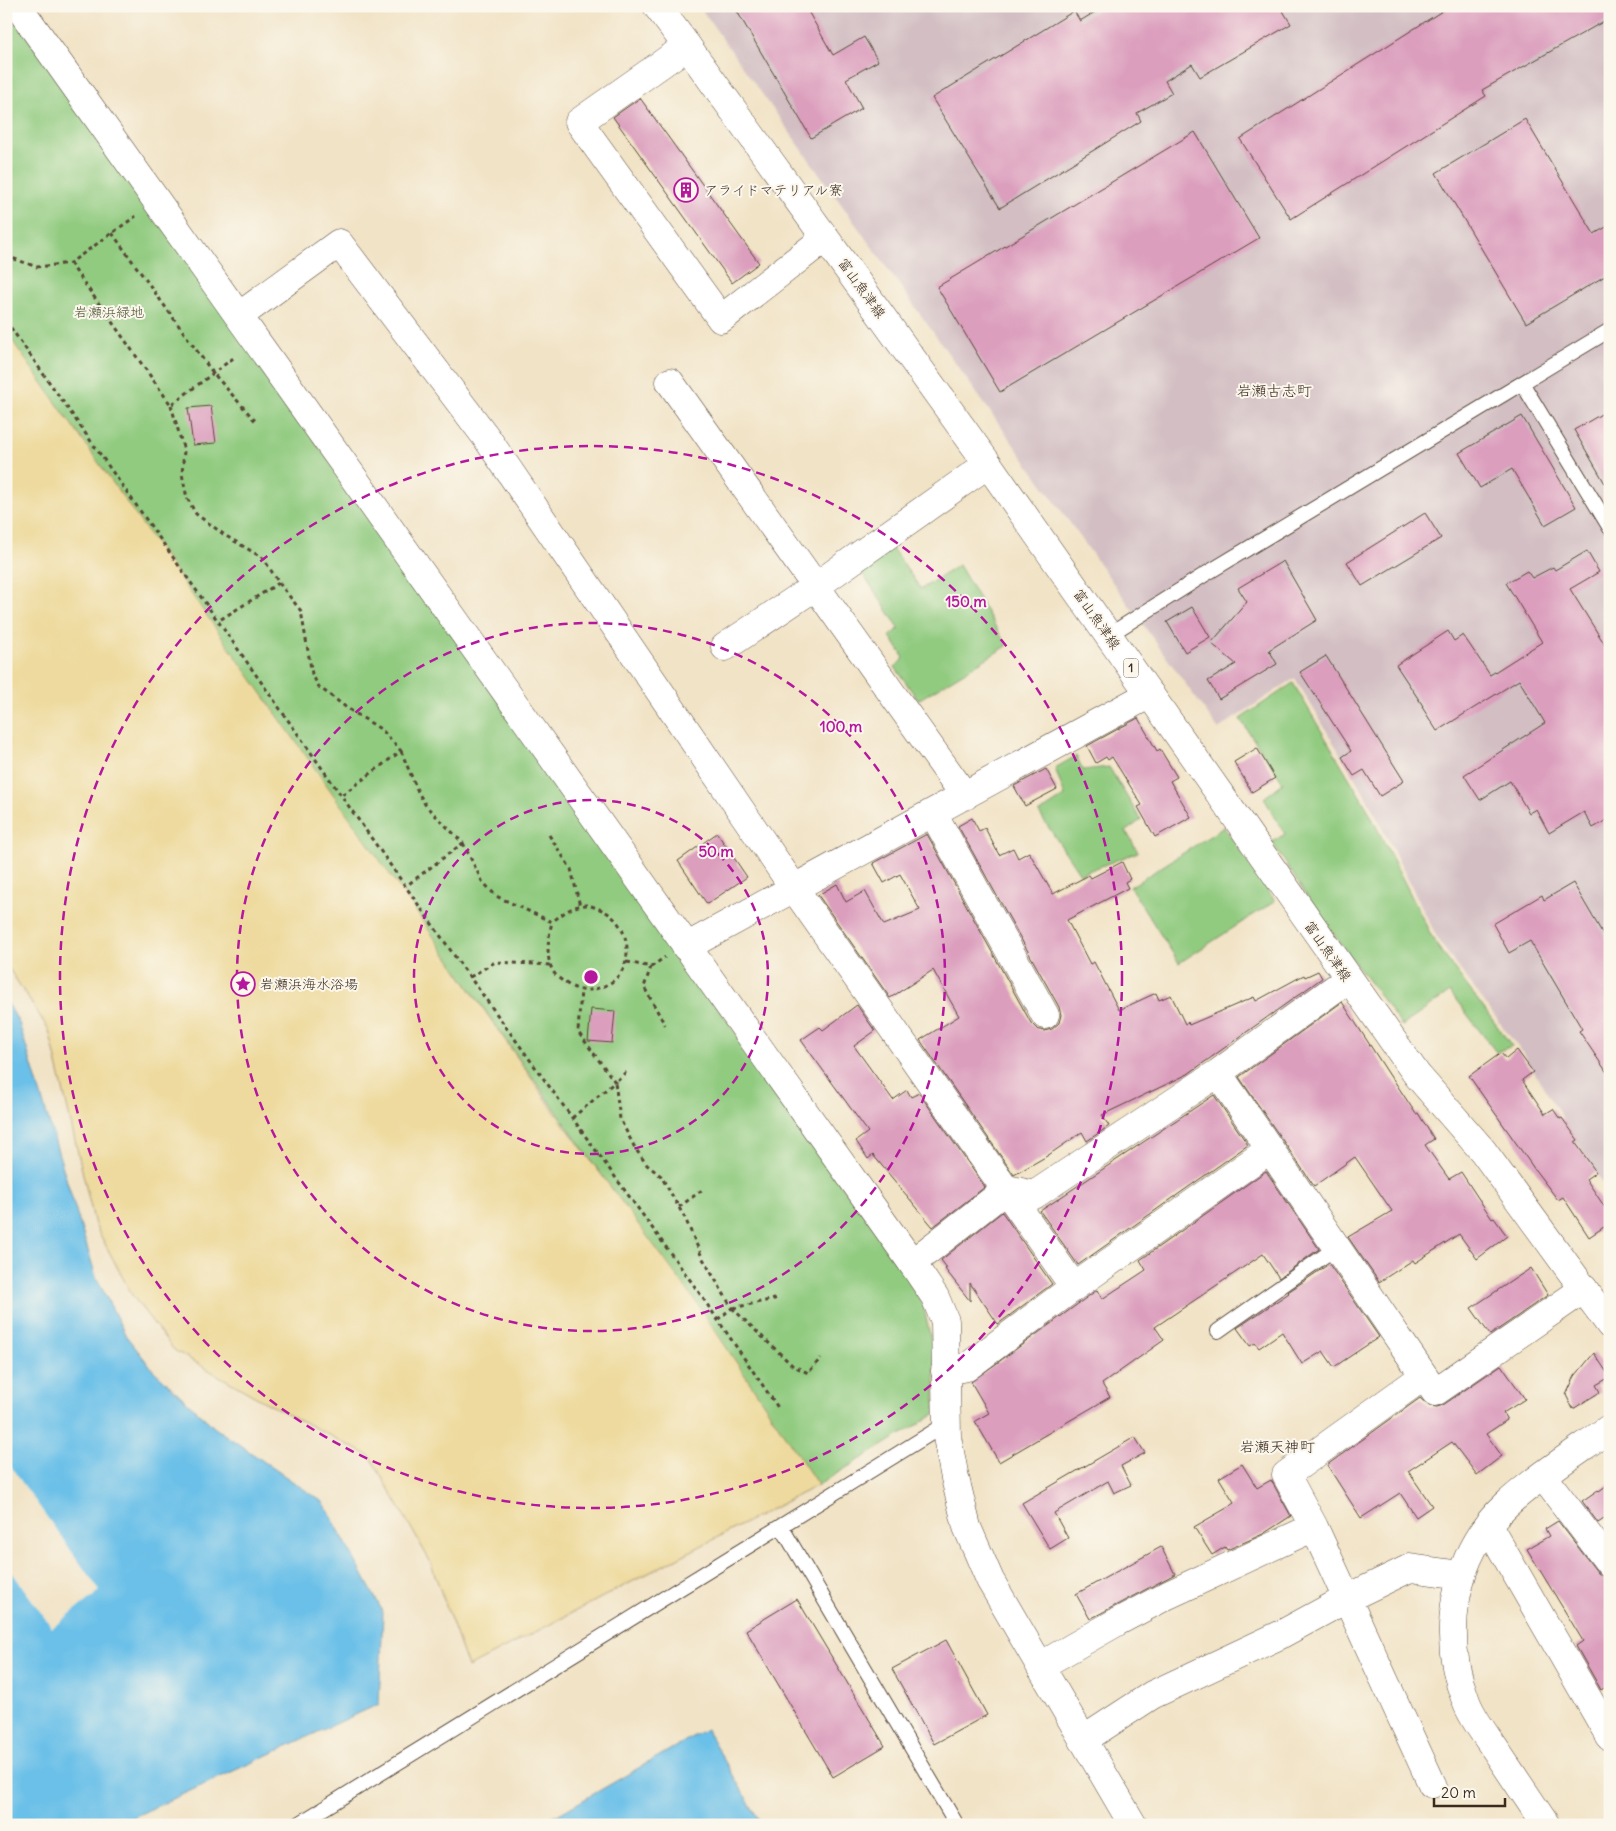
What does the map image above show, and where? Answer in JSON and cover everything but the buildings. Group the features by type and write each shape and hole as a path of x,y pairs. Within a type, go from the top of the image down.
{"street":[{"path":"18,6 935,1297 945,1321 946,1436 968,1527 990,1580 1133,1825"},
{"name":"富山魚津線","path":"657,6 988,464 1348,979 1427,1088 1483,1151 1610,1325"},
{"path":"687,46 579,122 721,319 825,238"},
{"path":"238,316 339,243 486,437 794,888 1074,1287"},
{"path":"670,382 965,796"},
{"path":"726,647 816,586 988,464"},
{"path":"686,947 1150,694"},
{"path":"933,813 1045,1015"},
{"path":"1007,1189 1034,1195 1218,1072 1348,979"},
{"path":"1218,1072 1435,1392 1584,1289"},
{"path":"945,1372 967,1367 1074,1287 1270,1150"},
{"path":"912,1263 1007,1189"},
{"path":"1424,1376 1286,1475 1314,1527 1432,1784"},
{"path":"1546,1825 1466,1702 1454,1662 1452,1644 1454,1605 1461,1576 1476,1543 1488,1525 1506,1505 1610,1428"},
{"path":"1543,1476 1610,1564"},
{"path":"1488,1525 1610,1737"},
{"path":"1040,1666 1168,1595 1314,1527"},
{"path":"1083,1740 1152,1695 1280,1636 1346,1599 1410,1568 1461,1576"}],"lane":[{"path":"1109,635 1610,330"},
{"path":"1522,383 1610,528"},
{"path":"1218,1331 1337,1247"},
{"path":"297,1825 946,1424"},
{"path":"781,1526 957,1825"}],"path":[{"path":"6,256 37,267 70,263 157,201"},
{"path":"112,233 214,373 257,423"},
{"path":"70,263 171,405 184,450 182,474 186,498 196,514 226,536 263,558 300,612 312,674 319,687 347,708 382,730 401,751 426,806 463,843 482,881 496,896 552,922"},
{"path":"6,321 470,977 779,1409"},
{"path":"171,405 256,341"},
{"path":"218,621 279,583"},
{"path":"342,794 401,751"},
{"path":"549,835 570,869 580,906"},
{"path":"406,886 463,843"},
{"path":"587,904 604,910 621,925 627,945 627,962 619,974 609,984 589,991 572,988 557,976 547,946 552,922 569,909 580,906 587,904"},
{"path":"470,977 495,962 552,965"},
{"path":"627,962 651,967 644,988 665,1025"},
{"path":"581,990 578,1032 615,1082 620,1119 635,1148 647,1165 661,1176 679,1207 702,1257 732,1308 792,1365 808,1372 821,1358"},
{"path":"572,1118 626,1072"},
{"path":"679,1207 702,1190"},
{"path":"717,1320 732,1308 779,1298"}],"shaded area":[{"path":"699,6 1610,6 1610,1196 1524,1055 1440,943 1368,800 1295,678 1218,729"}],"green space":[{"name":"岩瀬浜緑地","path":"6,6 889,1248 923,1305 935,1357 935,1414 818,1485 718,1335 586,1153 6,332"},
{"path":"889,544 921,589 959,565 1007,646 918,700 895,667 904,658 890,636 899,628 857,565"},
{"path":"1293,683 1367,808 1435,943 1512,1046 1496,1052 1450,992 1402,1026 1313,906 1272,842 1285,834 1264,798 1283,783 1240,719"},
{"path":"1076,756 1083,770 1109,767 1141,820 1126,831 1138,852 1080,874 1039,813 1065,796 1055,768"},
{"path":"1224,827 1275,901 1179,963 1130,887"}],"sand":[{"name":"岩瀬浜海水浴場","path":"6,332 408,900 554,1111 696,1302 818,1485 468,1667 430,1561 370,1456 263,1401 174,1350 132,1295 95,1225 49,1030 6,964"}],"water":[{"path":"6,1000 19,1023 96,1277 126,1336 154,1371 215,1428 324,1503 383,1612 379,1704 116,1825 6,1825"},
{"path":"706,1729 762,1825 540,1825"}],"pier":[{"path":"6,1460 100,1591 52,1628 6,1564"}],"place":[{"name":"アライドマテリアル寮","path":"686,190"},
{"name":"岩瀬浜海水浴場","path":"243,984"}],"district":[{"name":"岩瀬古志町","path":"1274,391"},
{"name":"岩瀬天神町","path":"1277,1447"}]}
